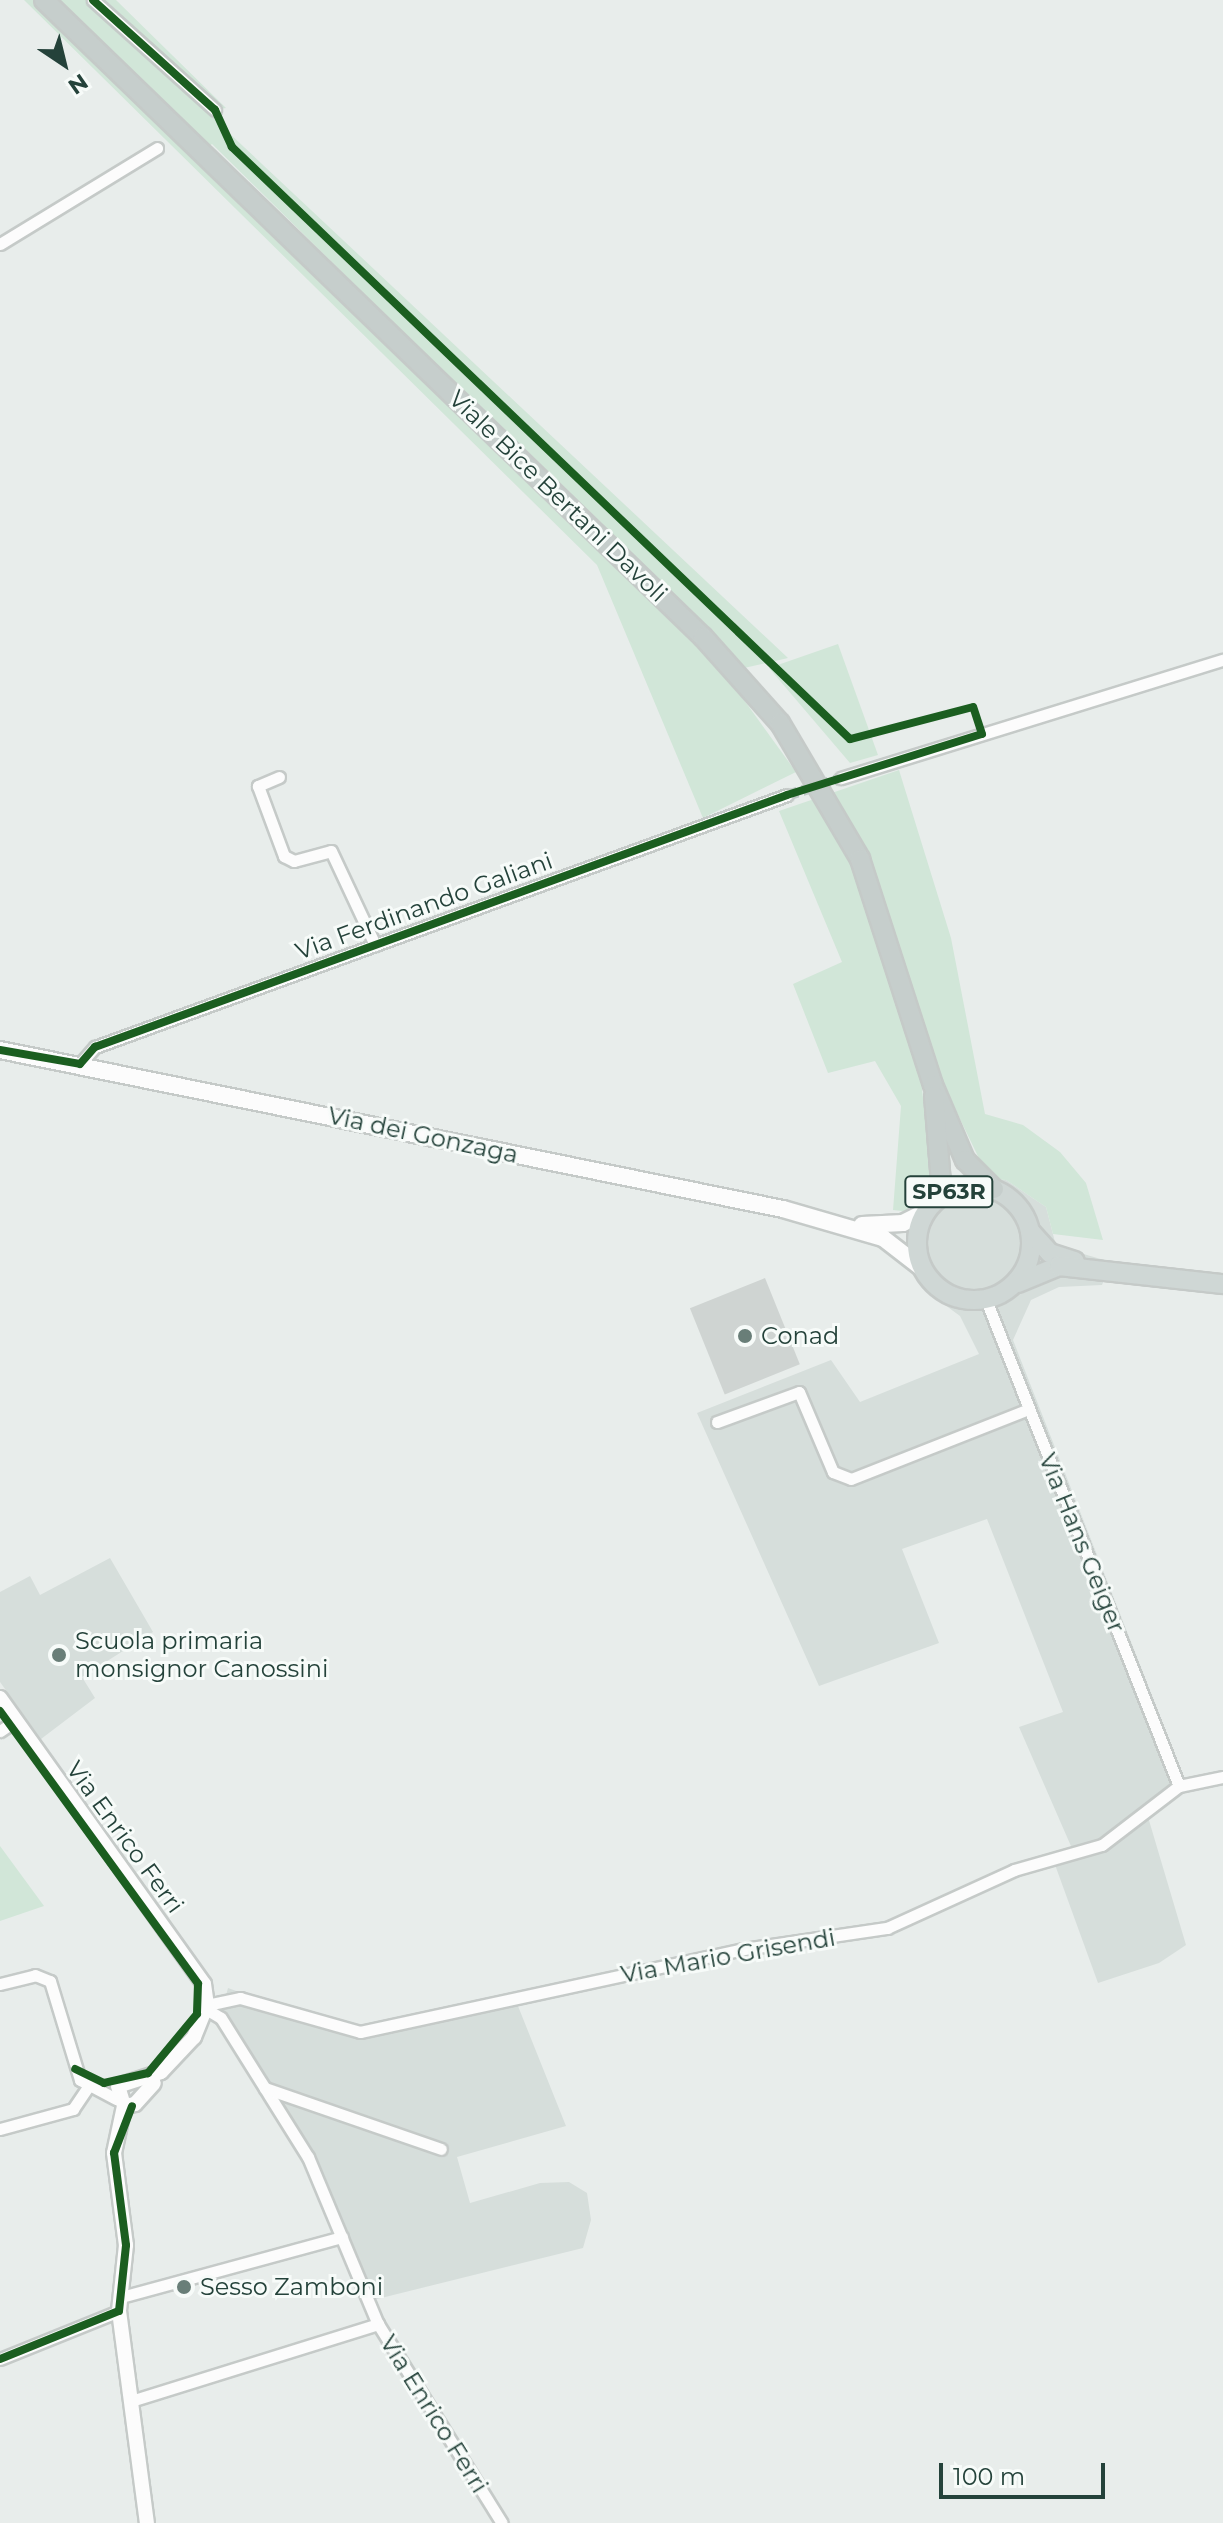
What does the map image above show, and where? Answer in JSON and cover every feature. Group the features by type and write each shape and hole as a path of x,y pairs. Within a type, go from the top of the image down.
{"highway":[{"name":"Viale Bice Bertani Davoli","path":"44,0 753,690 804,757 860,859 933,1085"},
{"name":"SP63R","path":"933,1085 965,1160 994,1189"},
{"name":"SP63R","path":"933,1085 942,1196"}],"main road":[{"name":"Via dei Gonzaga","path":"0,1050 80,1064 844,1224 883,1226 928,1210"},
{"name":"SP63R","path":"923,1269 917,1239 928,1210 942,1196 967,1186 994,1189 1017,1205 1030,1231 1050,1253 1093,1266"},
{"name":"Via dei Gonzaga","path":"844,1224 902,1248 923,1269"},
{"path":"1012,1287 1029,1261 1030,1231"},
{"name":"SP63R","path":"986,1300 1059,1266 1093,1266 1223,1284"},
{"path":"923,1269 949,1295 986,1300"}],"street":[{"path":"93,0 215,110"},
{"path":"0,244 157,148"},
{"path":"841,778 1223,660"},
{"path":"279,777 258,786 284,856 294,861 331,851 375,945"},
{"name":"Via Ferdinando Galiani","path":"80,1064 95,1047 787,795"},
{"name":"Via Hans Geiger","path":"986,1300 1179,1786"},
{"path":"717,1422 799,1392 833,1472 851,1479 1029,1409"},
{"name":"Via Enrico Ferri","path":"0,1698 196,1966 207,2007 221,2018 308,2157 378,2324 502,2523"},
{"path":"0,1731 15,1721"},
{"name":"Via Mario Grisendi","path":"207,2007 240,1998 360,2032 744,1949 887,1928 1014,1870 1102,1845 1179,1786 1223,1777"},
{"path":"0,1984 35,1975 50,1981 72,2062 92,2086 127,2097"},
{"path":"147,2523 120,2304 126,2245 114,2153 127,2097 161,2072 194,2037 207,2007"},
{"path":"0,2129 73,2109 92,2086"},
{"path":"265,2088 441,2149"},
{"path":"0,2359 120,2304 342,2237"},
{"path":"131,2401 378,2324"}],"shaded area":[{"path":"962,1178 1006,1180 1046,1207 1056,1246 1111,1262 1102,1285 1059,1287 1031,1300 1013,1340 1187,1785 1148,1817 1186,1945 1159,1963 1098,1983 1054,1862 1074,1853 1019,1727 1063,1712 987,1519 902,1549 939,1643 819,1686 697,1413 831,1360 860,1402 979,1354 960,1316 922,1288 908,1260 911,1212"},
{"name":"Scuola primaria monsignor Canossini","path":"110,1558 153,1632 82,1677 95,1698 41,1739 0,1682 0,1592 30,1576 40,1595"},
{"path":"228,1988 346,2031 516,2001 566,2126 457,2157 470,2203 540,2183 569,2182 587,2193 591,2220 583,2248 373,2300 302,2134 222,2011"}],"green space":[{"path":"24,0 116,0 226,108 215,110 228,132 788,658 744,668 212,144 192,159 726,675 796,772 703,818 597,565"},
{"path":"838,644 878,755 850,763 769,668"},
{"path":"899,770 951,938 985,1114 1023,1125 1060,1152 1086,1183 1103,1240 1053,1234 1046,1207 1006,1180 989,1179 943,1084 922,1089 934,1197 911,1212 893,1210 901,1106 875,1061 828,1073 793,984 842,962 779,811"},
{"path":"0,1846 44,1906 0,1921"}],"building":[{"name":"Conad","path":"765,1278 800,1364 725,1395 690,1308"}],"tunnel":[{"path":"787,795 841,778"}],"cycle path":[{"path":"0,1050 80,1064 95,1047 787,795 982,734 973,707 850,739 232,147 215,110 93,0"},
{"path":"0,1711 198,1984 197,2014 148,2073 104,2083 75,2069"},
{"path":"0,2359 119,2311 126,2245 114,2153 132,2106"}],"place":[{"name":"Conad","path":"745,1336"},
{"name":"Scuola primaria monsignor Canossini","path":"59,1655"},
{"name":"Sesso Zamboni","path":"184,2287"}]}
